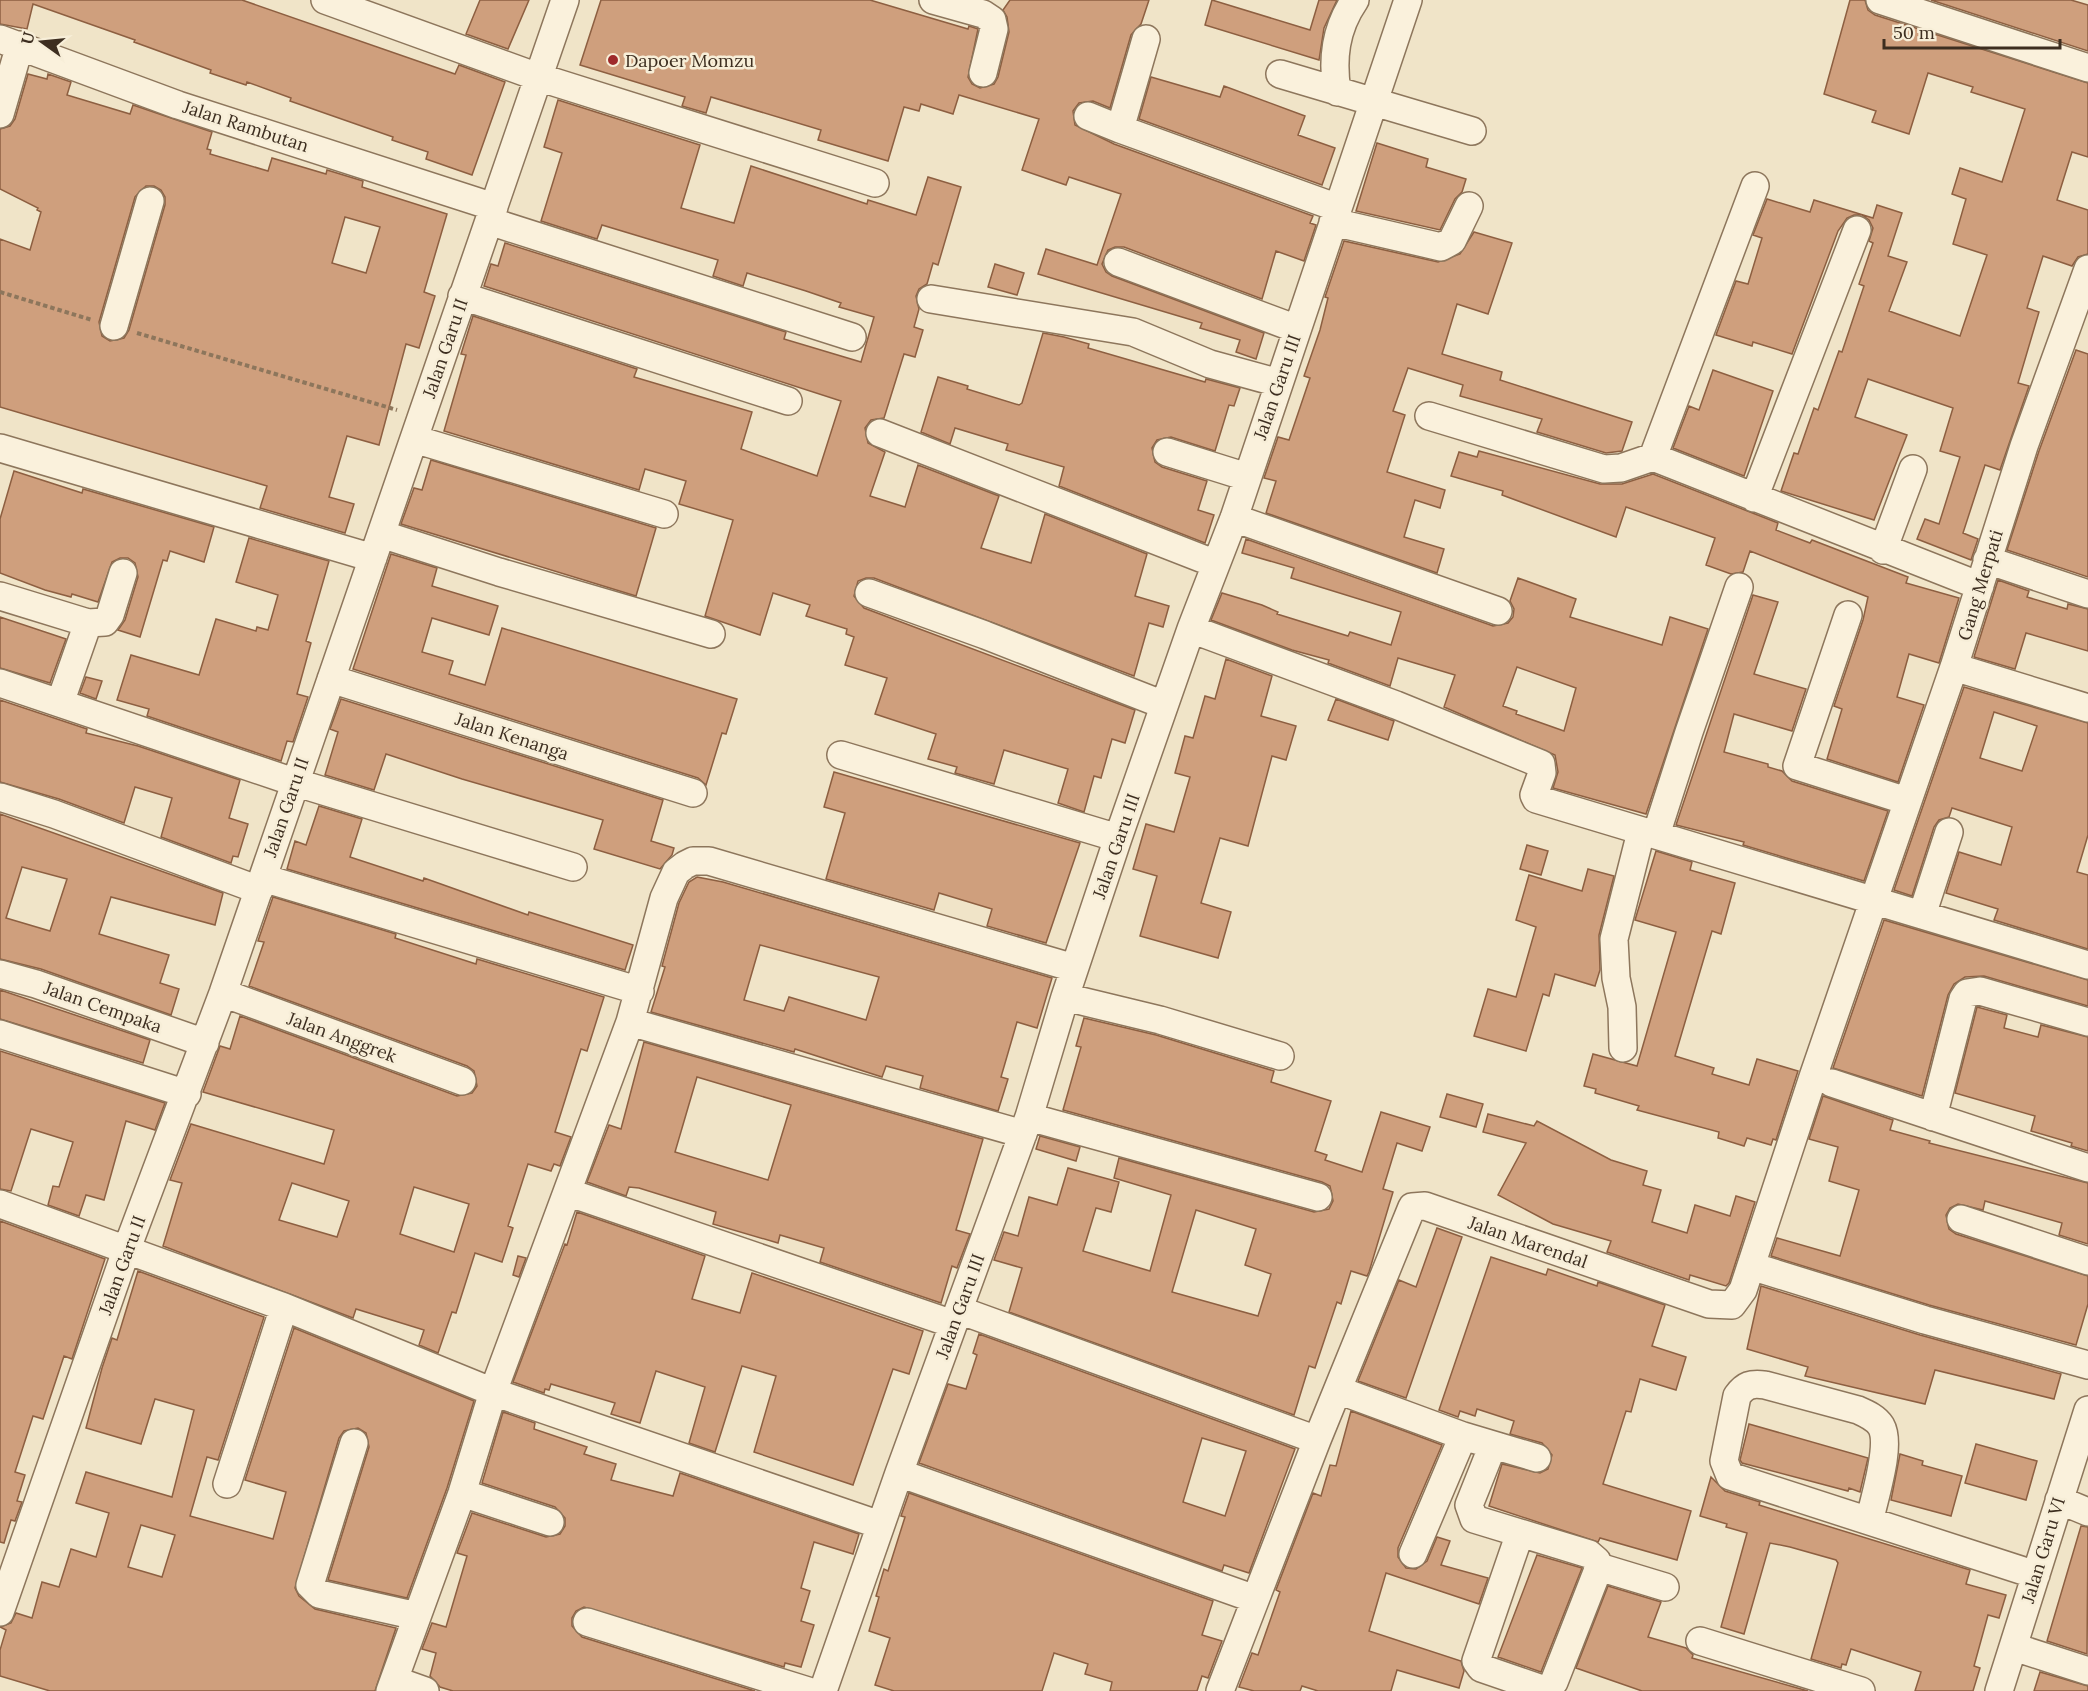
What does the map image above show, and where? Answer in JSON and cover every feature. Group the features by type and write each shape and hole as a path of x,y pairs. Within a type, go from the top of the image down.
{"street":[{"path":"325,0 538,77 874,183"},
{"name":"Jalan Garu II","path":"0,1612 126,1251 187,1094 223,993 565,0"},
{"path":"933,0 983,14 992,20 994,29 982,73"},
{"path":"1337,92 1333,61 1345,15 1355,0"},
{"name":"Jalan Garu III","path":"824,1690 880,1525 1026,1126 1065,996 1118,838 1191,629 1233,518 1408,0"},
{"path":"1880,0 2088,68"},
{"path":"1120,129 1146,39"},
{"path":"0,114 10,42"},
{"name":"Jalan Rambutan","path":"10,42 178,105 852,337"},
{"path":"1280,74 1372,104 1472,131"},
{"path":"1088,116 1335,215 1440,247 1452,241 1469,206"},
{"path":"1653,457 1755,186"},
{"path":"114,326 150,201"},
{"path":"1754,498 1857,230"},
{"path":"1118,261 1297,329"},
{"name":"Gang Merpati","path":"1873,901 1954,667 1987,560 2088,269"},
{"path":"462,296 788,401"},
{"path":"931,299 1133,332 1210,364 1279,383"},
{"path":"1429,416 1604,469 1621,468 1653,457 1883,550 1980,586"},
{"path":"417,428 664,514"},
{"path":"880,433 1216,564"},
{"path":"0,447 377,546 499,572 711,634"},
{"path":"1167,452 1247,477"},
{"path":"1883,550 1914,469"},
{"path":"1233,518 1498,611"},
{"path":"1987,560 2088,594"},
{"path":"0,596 88,623 105,622 110,615 123,573"},
{"path":"1623,1048 1623,1007 1616,978 1614,939 1649,834 1689,732 1739,587"},
{"path":"869,593 985,635 1164,705"},
{"path":"1848,615 1797,766 1907,801"},
{"path":"60,703 88,623"},
{"path":"1191,629 1396,705 1541,764 1542,772 1534,795 1536,799 2088,965"},
{"path":"1954,667 2088,708"},
{"name":"Jalan Kenanga","path":"331,679 693,793"},
{"path":"0,683 294,782 573,867"},
{"path":"841,755 1118,838"},
{"path":"0,797 261,884 640,991"},
{"path":"1922,915 1949,832"},
{"path":"425,1691 392,1686 462,1493 493,1392 630,1022 664,898 676,872 685,865 700,860 1074,968"},
{"name":"Jalan Marendal","path":"1220,1691 1408,1212 1416,1205 1720,1306 1732,1305 1738,1299 1751,1266 1873,901"},
{"name":"Jalan Cempaka","path":"0,974 36,984 205,1043"},
{"path":"1933,1117 1963,999 1967,993 1980,990 2088,1022"},
{"name":"Jalan Anggrek","path":"223,993 462,1082"},
{"path":"1065,996 1160,1020 1280,1056"},
{"path":"630,1022 1026,1126 1318,1197"},
{"path":"0,1034 187,1094"},
{"path":"1832,1083 2088,1168"},
{"path":"567,1192 956,1317 1317,1440"},
{"path":"0,1204 284,1307 493,1392 880,1525"},
{"path":"1961,1219 2088,1261"},
{"path":"1751,1266 1925,1320 2088,1365"},
{"path":"227,1484 284,1307"},
{"path":"1870,1520 1885,1446 1885,1434 1880,1424 1870,1415 1858,1410 1765,1385 1755,1384 1743,1388 1737,1396 1724,1461 1730,1476 2036,1575"},
{"path":"1338,1390 1463,1436 1537,1458"},
{"name":"Jalan Garu VI","path":"1999,1691 2088,1410"},
{"path":"1413,1554 1463,1436"},
{"path":"354,1443 310,1585 319,1594 417,1616"},
{"path":"1493,1445 1469,1505 1474,1519 1588,1554 1599,1567 1665,1587"},
{"path":"899,1473 1255,1599"},
{"path":"462,1493 549,1522"},
{"path":"2059,1500 2088,1512"},
{"path":"1520,1533 1476,1656 1481,1668 1540,1690 1552,1686 1599,1567"},
{"path":"587,1622 824,1690"},
{"path":"1700,1641 1861,1691"},
{"path":"2014,1647 2088,1671"}],"path":[{"path":"0,292 114,326 417,428"}],"building":[{"path":"0,0 242,0 455,74 459,65 505,82 472,175 426,159 428,152 392,140 393,137 290,101 291,98 247,82 246,85 210,73 211,70 134,42 135,40 33,4 27,29 0,24"},
{"path":"480,0 529,0 508,49 466,34"},
{"path":"601,0 870,0 968,29 969,26 978,29 968,77 972,84 980,88 994,84 998,77 1009,32 1007,17 1003,10 1010,0 1149,0 1141,24 1131,35 1110,108 1093,101 1079,103 1073,111 1075,125 1114,144 1313,216 1310,223 1316,225 1304,261 1276,251 1262,299 1124,247 1108,250 1102,264 1106,272 1112,276 1264,333 1256,359 1236,352 1240,340 1200,328 1202,323 1038,274 1046,249 1097,265 1121,194 1069,177 1066,185 1022,170 1039,119 959,95 953,114 921,104 919,111 904,107 888,161 818,140 821,130 711,97 706,113 682,106 685,97 580,65"},
{"path":"1212,0 1310,30 1319,0 1337,0 1324,28 1319,60 1205,25"},
{"path":"1850,0 1865,0 1868,10 1875,15 2088,83 2088,157 2072,152 2057,200 2088,210 2088,254 2078,257 2072,266 2043,256 2027,308 2039,312 2018,383 2029,386 2000,470 1985,465 1963,533 1978,539 1971,560 1917,539 1925,519 1939,524 1960,457 1940,451 1953,408 1868,379 1855,417 1907,435 1874,520 1781,491 1794,453 1798,454 1814,408 1818,410 1839,351 1842,352 1864,286 1859,284 1873,243 1869,241 1873,228 1869,220 1862,215 1854,215 1847,218 1838,231 1792,354 1753,342 1752,346 1716,335 1736,281 1748,284 1762,238 1753,235 1767,199 1810,212 1814,200 1873,218 1877,205 1902,213 1888,256 1907,262 1889,311 1960,336 1987,255 1953,244 1966,199 1952,194 1960,168 2002,182 2025,109 1971,92 1973,87 1928,73 1909,134 1872,122 1876,111 1824,94"},
{"path":"1931,0 2071,0 2088,5 2088,51"},
{"path":"28,74 47,79 48,74 71,82 67,95 130,114 133,105 212,132 207,149 211,150 210,154 268,171 272,158 326,174 327,170 363,181 362,187 447,214 424,292 435,296 419,348 406,344 379,445 347,436 329,497 354,504 345,533 260,508 267,486 0,407 0,239 30,250 41,212 37,210 38,208 0,189 0,129 10,126 15,119","holes":["146,186 154,186 161,190 165,197 165,205 129,330 124,338 110,341 102,336 99,322 135,197","345,217 380,227 366,273 332,263"]},
{"path":"1151,77 1220,97 1224,86 1305,116 1298,135 1335,148 1322,185 1139,119"},
{"path":"558,100 700,145 681,208 734,223 751,166 867,204 868,200 916,215 928,177 961,187 938,265 933,263 927,284 919,289 916,296 919,309 914,327 923,330 915,357 904,354 884,418 871,420 865,428 868,443 885,452 870,496 905,507 918,465 999,496 981,548 1031,563 1045,514 1147,554 1135,596 1169,606 1163,627 1149,623 1134,676 874,578 858,581 854,596 864,608 1135,710 1125,743 1112,739 1101,778 1094,776 1084,812 1058,803 1068,769 1004,750 994,784 955,773 957,767 928,759 936,734 875,714 887,678 845,665 854,637 846,634 847,629 806,616 810,605 773,593 760,635 705,616 733,520 679,504 686,481 645,469 639,490 444,431 466,355 461,354 473,316 637,369 634,377 752,412 741,449 817,476 841,401 484,286 491,264 498,266 505,243 786,332 784,339 861,362 874,317 839,307 841,303 747,273 743,286 713,276 718,260 602,225 597,239 541,221 562,153 544,147"},
{"path":"1377,143 1428,159 1426,167 1466,179 1462,192 1455,199 1440,230 1356,211"},
{"path":"1474,232 1512,243 1488,314 1457,304 1442,354 1502,372 1500,380 1632,422 1622,451 1606,453 1537,432 1542,419 1460,396 1463,385 1408,368 1393,411 1405,415 1387,472 1445,490 1440,508 1415,500 1404,537 1444,549 1437,573 1266,513 1276,481 1264,478 1278,437 1289,440 1310,378 1304,376 1320,330 1328,298 1325,297 1344,241 1438,262 1460,254"},
{"path":"995,264 1024,273 1017,295 988,287"},
{"path":"1043,333 1089,344 1088,348 1205,382 1206,379 1240,388 1234,406 1229,405 1215,451 1171,437 1157,440 1152,448 1155,462 1162,467 1207,481 1198,510 1214,515 1205,543 1059,486 1064,467 1006,450 1008,444 955,428 950,444 921,432 938,377 968,386 967,389 1019,405 1022,403"},
{"path":"2076,350 2088,354 2088,577 2007,550 2039,451"},
{"path":"1713,370 1773,391 1744,476 1673,448 1689,406 1699,410"},
{"path":"1479,451 1600,484 1622,484 1653,474 1778,523 1776,530 1810,543 1812,540 1908,577 1906,583 1959,598 1939,663 1909,654 1897,697 1924,705 1898,782 1827,759 1842,709 1834,706 1863,620 1868,597 1750,551 1743,572 1731,574 1706,565 1715,538 1626,507 1616,537 1502,495 1503,491 1451,476 1459,452 1477,457"},
{"path":"431,460 656,528 636,596 401,524 414,488 422,490"},
{"path":"14,471 82,493 83,489 214,527 204,562 170,551 167,561 163,560 140,637 118,630 125,620 138,577 135,563 128,558 120,558 112,562 98,602 72,594 71,597 45,590 0,573 0,519"},
{"path":"249,538 329,561 306,641 311,643 297,694 308,697 293,742 287,741 281,761 147,716 149,709 117,700 131,655 199,675 216,619 256,631 257,627 268,630 278,595 236,582"},
{"path":"1246,539 1493,626 1508,623 1513,617 1514,609 1510,601 1518,578 1576,599 1570,617 1662,645 1670,617 1708,629 1646,814 1553,788 1558,772 1555,755 1444,707 1455,675 1398,658 1390,686 1328,663 1329,660 1292,650 1211,620 1222,593 1262,605 1278,612 1277,614 1348,636 1350,632 1391,645 1401,612 1291,578 1294,568 1242,553","holes":["1517,667 1576,688 1564,731 1516,714 1517,711 1503,706"]},
{"path":"391,554 437,568 432,586 498,606 489,635 432,618 422,652 453,661 449,674 485,685 502,628 737,699 726,734 722,733 706,785 698,778 353,669"},
{"path":"1998,580 2029,591 2027,597 2067,609 2068,604 2088,609 2088,651 2026,633 2015,669 1974,657"},
{"path":"1753,595 1778,602 1754,674 1806,689 1792,731 1734,714 1724,752 1768,764 1768,767 1782,771 1792,781 1888,811 1864,881 1743,845 1744,842 1676,825"},
{"path":"0,617 66,639 50,683 0,668"},
{"path":"1226,659 1272,676 1261,716 1296,726 1286,760 1272,756 1248,846 1220,838 1201,903 1231,912 1218,958 1140,936 1157,876 1133,869 1146,824 1174,832 1190,777 1175,773 1185,736 1193,738 1205,696 1215,699"},
{"path":"86,677 102,681 96,699 80,693"},
{"path":"1964,687 2088,723 2088,835 2077,872 2088,875 2088,949 1994,920 1998,909 1946,893 1959,852 2001,865 2012,827 1952,808 1949,817 1939,820 1934,827 1912,896 1894,890","holes":["1994,712 2037,726 2022,771 1980,758"]},
{"path":"341,699 663,800 651,841 674,848 672,855 660,869 594,849 603,820 462,779 386,754 374,790 325,775 338,732 330,729"},
{"path":"1336,699 1394,721 1388,740 1328,720"},
{"path":"0,700 87,729 86,733 138,746 240,780 229,818 248,824 238,857 233,856 231,863 161,837 172,798 135,787 124,823 59,799 0,782"},
{"path":"834,772 1080,843 1046,943 987,926 992,909 939,893 934,910 826,879 845,813 824,807"},
{"path":"319,806 362,819 350,857 423,881 424,878 528,915 529,912 633,945 625,970 287,869 295,841 306,845"},
{"path":"0,814 223,893 215,925 111,897 99,934 169,955 160,983 179,989 171,1015 41,969 0,959","holes":["22,867 67,879 50,931 6,918"]},
{"path":"1527,845 1548,851 1541,875 1520,869"},
{"path":"1656,851 1692,862 1690,870 1735,883 1721,934 1712,931 1675,1056 1714,1068 1712,1074 1749,1085 1757,1059 1798,1071 1776,1140 1773,1139 1771,1145 1747,1138 1744,1146 1718,1138 1719,1132 1637,1110 1639,1106 1595,1093 1596,1089 1584,1086 1593,1054 1637,1066 1676,932 1635,920"},
{"path":"1588,869 1614,876 1599,935 1600,970 1595,986 1555,974 1549,996 1543,994 1526,1051 1474,1036 1488,989 1516,997 1536,927 1516,920 1529,875 1582,891"},
{"path":"697,877 723,882 1052,978 1037,1028 1017,1022 1001,1077 1008,1079 998,1111 920,1088 923,1076 886,1066 882,1077 795,1049 794,1052 651,1012 665,967 662,966 679,903 689,882","holes":["760,945 879,977 866,1020 789,997 784,1011 744,1000"]},
{"path":"273,897 396,934 395,938 476,964 477,959 604,997 587,1051 581,1049 555,1132 571,1137 560,1166 554,1164 551,1171 528,1164 508,1226 513,1228 502,1262 475,1253 456,1313 452,1312 438,1353 419,1345 424,1330 356,1309 353,1318 163,1246 182,1183 170,1180 191,1124 324,1164 334,1130 203,1092 220,1046 230,1049 240,1016 457,1096 472,1093 477,1086 474,1071 467,1066 249,986 264,942 258,941","holes":["292,1183 349,1201 337,1237 279,1220","414,1187 469,1204 454,1252 400,1234"]},
{"path":"1884,920 2088,980 2088,1006 1984,976 1965,977 1954,984 1948,995 1922,1096 1833,1068"},
{"path":"0,990 150,1040 143,1063 0,1019"},
{"path":"1977,1007 2007,1015 2004,1028 2038,1037 2041,1025 2088,1037 2088,1151 2071,1146 2072,1143 2031,1131 2035,1116 1955,1093"},
{"path":"1084,1018 1156,1035 1274,1071 1271,1082 1331,1101 1315,1151 1327,1155 1325,1160 1362,1172 1381,1112 1430,1127 1422,1151 1397,1143 1383,1189 1393,1192 1369,1272 1367,1276 1351,1271 1341,1304 1337,1302 1315,1368 1309,1366 1294,1415 1009,1312 1022,1268 994,1260 1004,1232 1018,1236 1029,1197 1057,1205 1068,1168 1119,1182 1111,1212 1096,1208 1083,1251 1150,1271 1171,1195 1114,1178 1119,1158 1314,1212 1329,1209 1333,1201 1330,1186 1322,1182 1063,1110 1081,1047 1076,1046","holes":["1196,1210 1256,1229 1245,1265 1271,1274 1258,1316 1172,1292"]},
{"path":"644,1042 983,1139 956,1230 970,1234 957,1268 952,1266 941,1303 820,1262 824,1248 780,1235 778,1243 713,1224 716,1212 639,1188 629,1187 626,1196 587,1182 609,1125 621,1129","holes":["697,1077 791,1105 768,1180 675,1152"]},
{"path":"0,1051 165,1103 155,1130 126,1121 104,1200 86,1195 79,1216 48,1205 53,1186 59,1187 73,1142 31,1129 11,1191 0,1189"},
{"path":"1447,1094 1483,1104 1476,1127 1440,1117"},
{"path":"1823,1096 1893,1120 1890,1130 1930,1141 1929,1143 2088,1183 2088,1244 2059,1235 2062,1223 1985,1201 1983,1210 1958,1204 1950,1208 1946,1215 1949,1229 1956,1234 2088,1276 2088,1304 2076,1345 1929,1305 1771,1256 1777,1238 1840,1256 1859,1190 1829,1181 1838,1147 1809,1139"},
{"path":"1488,1114 1534,1126 1537,1121 1611,1160 1647,1171 1643,1185 1661,1190 1652,1222 1687,1233 1695,1205 1730,1216 1736,1196 1755,1202 1729,1283 1726,1286 1690,1275 1689,1280 1607,1252 1611,1241 1553,1224 1498,1195 1526,1143 1483,1132"},
{"path":"1040,1136 1080,1147 1076,1161 1036,1149"},
{"path":"577,1212 705,1256 692,1299 740,1313 752,1273 923,1331 909,1374 893,1369 853,1485 754,1452 776,1376 742,1366 715,1452 689,1443 705,1387 656,1371 640,1423 611,1414 615,1403 551,1384 549,1390 545,1389 544,1393 513,1382 565,1244 567,1245"},
{"path":"0,1221 105,1259 72,1359 64,1356 43,1419 33,1416 15,1472 25,1475 17,1501 22,1502 15,1521 11,1520 4,1543 0,1542"},
{"path":"1437,1228 1462,1237 1406,1398 1358,1381 1399,1280 1416,1287"},
{"path":"518,1256 526,1258 519,1277 513,1275"},
{"path":"1491,1257 1546,1275 1548,1269 1597,1286 1598,1282 1665,1305 1652,1346 1686,1357 1676,1390 1640,1379 1631,1412 1626,1411 1603,1484 1691,1511 1677,1560 1600,1538 1598,1542 1489,1506 1502,1464 1540,1473 1548,1469 1552,1455 1542,1443 1510,1434 1514,1421 1477,1409 1475,1416 1460,1411 1458,1417 1439,1410"},
{"path":"138,1271 264,1317 218,1460 207,1457 190,1516 273,1539 286,1492 245,1480 294,1328 474,1401 447,1488 407,1598 328,1580 369,1447 366,1433 358,1428 344,1431 339,1438 295,1588 299,1596 315,1609 396,1628 375,1691 50,1691 0,1676 0,1650 6,1630 0,1627 11,1623 16,1613 32,1618 42,1582 59,1587 71,1549 96,1557 109,1513 76,1503 86,1472 172,1497 194,1410 155,1399 141,1444 86,1428 112,1338 117,1340","holes":["141,1525 175,1535 162,1577 128,1567"]},
{"path":"1761,1286 1920,1335 2061,1374 2054,1399 1935,1370 1925,1404 1805,1376 1808,1367 1747,1349"},
{"path":"979,1334 1295,1449 1249,1573 1224,1565 1222,1571 919,1463 948,1384 966,1389 977,1355 973,1353","holes":["1202,1438 1246,1451 1225,1516 1183,1502"]},
{"path":"1351,1411 1442,1445 1398,1548 1398,1557 1406,1568 1416,1569 1427,1561 1437,1537 1450,1541 1441,1565 1488,1578 1479,1604 1386,1573 1369,1631 1461,1661 1464,1671 1459,1688 1397,1670 1391,1691 1318,1691 1302,1686 1300,1691 1254,1691 1239,1687 1252,1653 1258,1655 1280,1592 1276,1590 1313,1493 1321,1496 1330,1465 1336,1466"},
{"path":"503,1412 535,1423 534,1429 587,1447 584,1454 616,1464 611,1480 673,1496 680,1473 859,1534 853,1554 814,1542 801,1588 810,1591 801,1621 814,1625 801,1667 785,1663 784,1667 584,1607 576,1611 572,1618 572,1626 582,1637 755,1691 453,1691 440,1687 430,1676 436,1653 422,1649 432,1623 446,1627 467,1556 457,1553 472,1513 546,1537 560,1534 565,1526 565,1518 555,1507 482,1483"},
{"path":"1749,1424 1868,1458 1860,1492 1849,1488 1848,1491 1742,1463 1740,1460"},
{"path":"1976,1444 2037,1461 2026,1500 1965,1483"},
{"path":"1900,1454 1923,1461 1922,1465 1962,1476 1951,1516 1891,1500"},
{"path":"1711,1477 1725,1491 1760,1502 1759,1505 1970,1570 1966,1584 2006,1595 1999,1618 1988,1615 1974,1666 1980,1668 1973,1691 1915,1691 1921,1672 1851,1649 1846,1665 1842,1664 1841,1668 1811,1659 1838,1563 1836,1560 1790,1547 1770,1543 1744,1634 1721,1627 1747,1533 1700,1516"},
{"path":"909,1493 1213,1601 1202,1635 1222,1641 1208,1678 1202,1676 1197,1691 1110,1691 1112,1682 1085,1674 1088,1664 1054,1653 1042,1691 894,1691 875,1685 890,1638 869,1631 879,1597 876,1596 884,1569 888,1571 905,1517 901,1516"},
{"path":"2081,1526 2088,1527 2087,1654 2047,1641"},
{"path":"1537,1555 1582,1568 1541,1672 1498,1657"},
{"path":"1608,1586 1661,1602 1648,1637 1686,1648 1693,1655 1692,1658 1808,1691 1642,1691 1576,1668"},
{"path":"2040,1672 2088,1686 2088,1691 2034,1691"}],"place":[{"name":"Dapoer Momzu","path":"613,60"}]}
